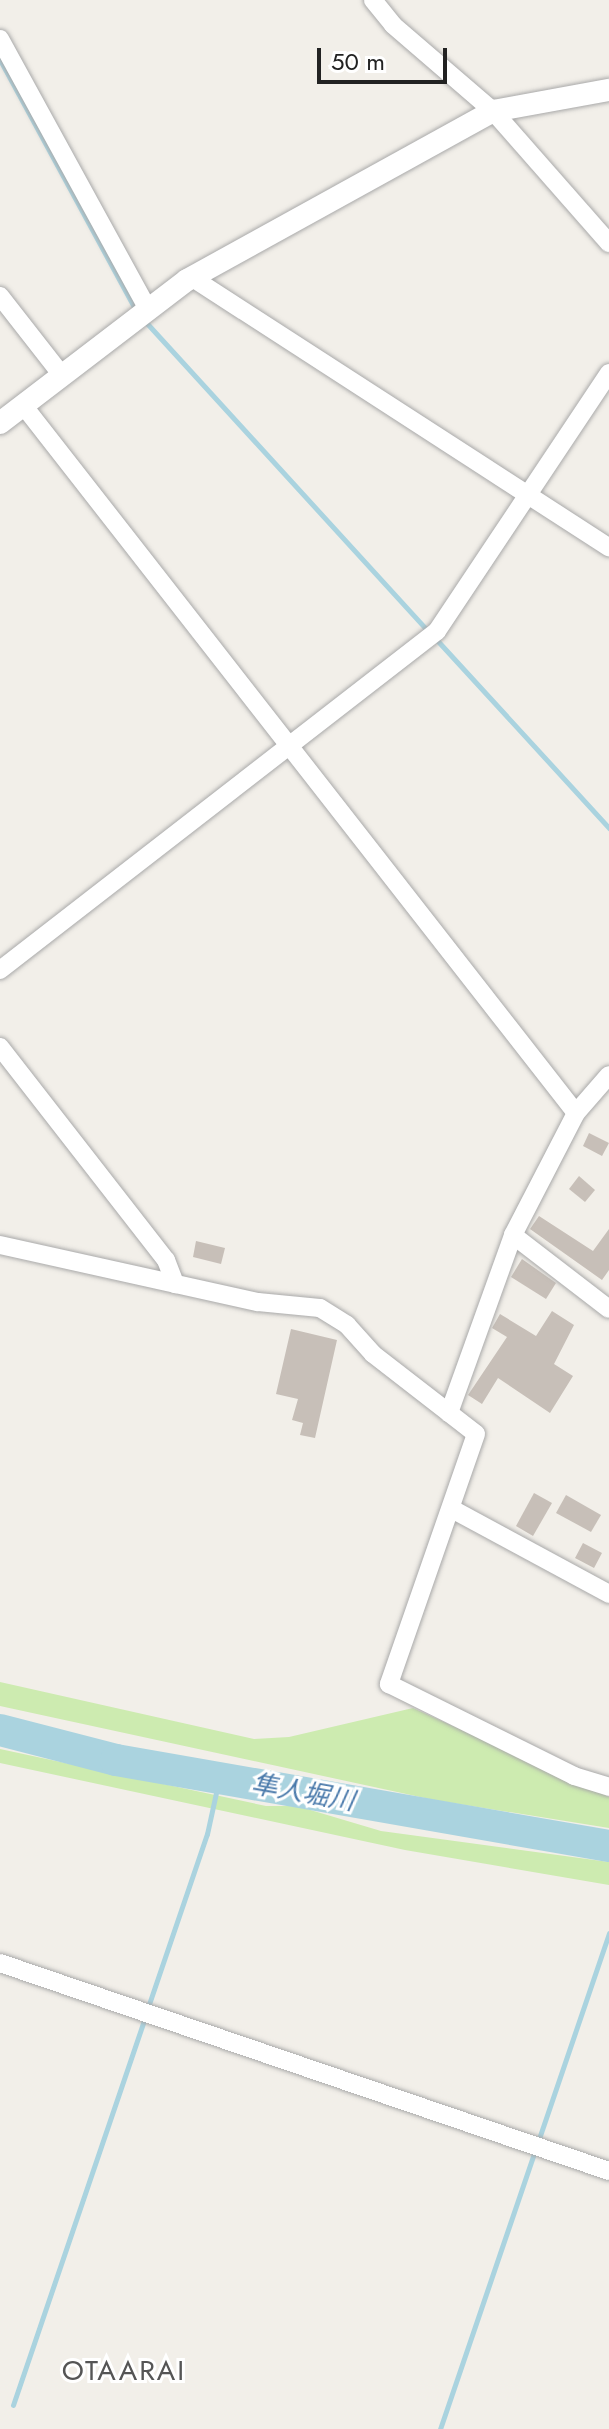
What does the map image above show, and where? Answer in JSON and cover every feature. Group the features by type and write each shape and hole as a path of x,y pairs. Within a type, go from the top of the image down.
{"street":[{"path":"373,0 393,25 493,111 609,243"},
{"path":"0,39 147,307"},
{"path":"0,423 147,307 191,277 493,111 609,90"},
{"path":"191,277 609,547"},
{"path":"0,296 61,374"},
{"path":"0,970 437,631 609,373"},
{"path":"23,405 576,1113"},
{"path":"0,1047 166,1260 175,1284"},
{"path":"449,1413 513,1235 576,1113 609,1075"},
{"path":"513,1235 609,1309"},
{"path":"0,1245 175,1284 320,1308 347,1325 373,1354 476,1434 389,1684 574,1776 609,1787"},
{"path":"452,1509 609,1594"},
{"path":"0,1963 609,2171"}],"green space":[{"path":"0,1682 254,1739 289,1737 413,1708 609,1797 609,1828 434,1800 0,1706"},
{"path":"0,1749 266,1806 297,1806 381,1831 609,1862 609,1885 405,1850 0,1763"}],"building":[{"path":"589,1133 609,1143 602,1156 583,1146"},
{"path":"579,1176 595,1190 585,1202 569,1189"},
{"path":"539,1216 593,1251 609,1229 609,1270 602,1280 530,1229"},
{"path":"196,1241 225,1248 221,1264 193,1257"},
{"path":"522,1259 556,1283 546,1299 511,1277"},
{"path":"552,1311 574,1325 554,1364 573,1376 550,1413 498,1378 482,1404 468,1395 507,1337 492,1328 500,1314 536,1336"},
{"path":"291,1329 337,1340 315,1438 300,1435 303,1423 292,1420 298,1399 276,1394"},
{"path":"534,1493 552,1503 533,1536 516,1526"},
{"path":"566,1495 601,1515 591,1532 556,1513"},
{"path":"583,1543 602,1553 594,1568 575,1558"}],"waterway":[{"path":"0,60 137,312"},
{"path":"143,319 428,631"},
{"path":"435,638 609,828"},
{"name":"隼人堀川","path":"0,1730 116,1760 609,1846"},
{"path":"148,2007 207,1834 219,1779"},
{"path":"440,2429 609,1933"},
{"path":"13,2405 145,2017"}],"district":[{"name":"OTAARAI","path":"124,2371"}]}
